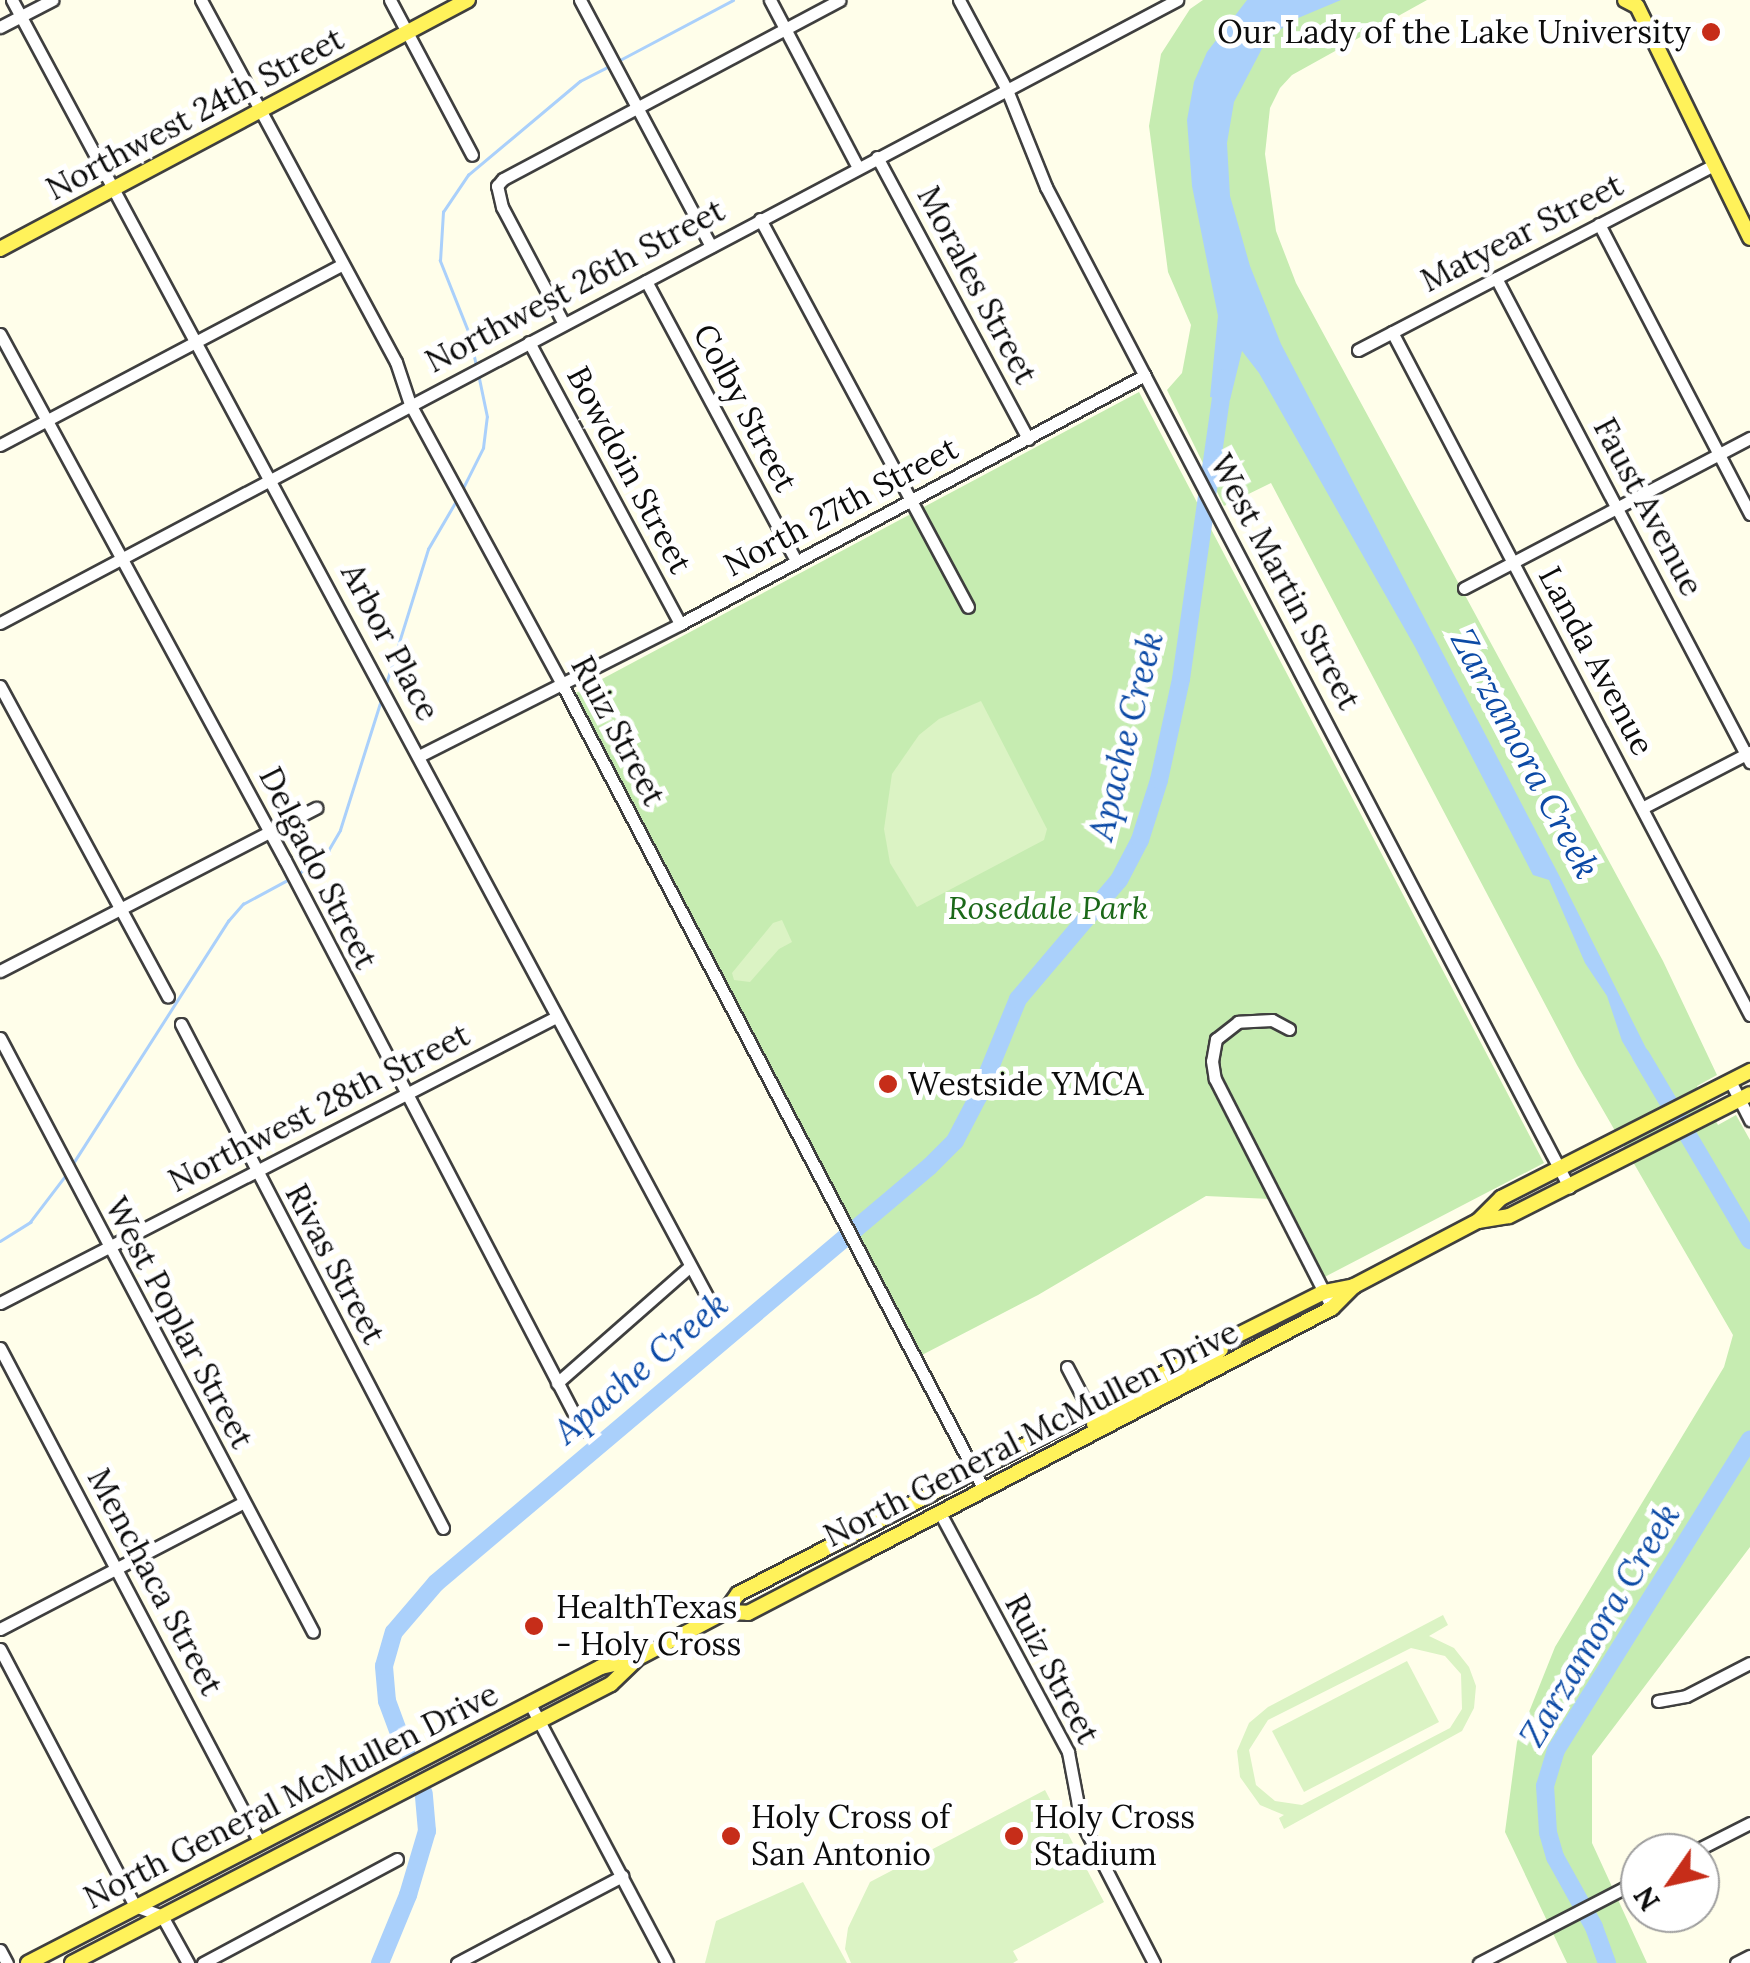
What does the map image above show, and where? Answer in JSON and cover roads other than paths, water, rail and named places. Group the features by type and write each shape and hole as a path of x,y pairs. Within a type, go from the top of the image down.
{"main road":[{"name":"Northwest 24th Street","path":"0,249 468,0"},
{"path":"1634,2 1750,238"},
{"name":"North General McMullen Drive","path":"28,1963 601,1667 636,1659 725,1612 738,1594 1324,1292 1354,1286 1478,1221 1501,1198 1558,1166 1750,1072"},
{"name":"North General McMullen Drive","path":"1478,1221 1509,1216 1745,1096"},
{"name":"North General McMullen Drive","path":"725,1612 748,1613 1332,1308 1354,1286"},
{"path":"1094,1433 1095,1422 1210,1361 1232,1338"},
{"name":"North General McMullen Drive","path":"72,1963 611,1684 636,1659"}],"street":[{"name":"Arbor Place","path":"12,0 716,1312"},
{"path":"0,28 52,0"},
{"name":"Ruiz Street","path":"201,0 396,362 410,404 562,684 984,1490"},
{"path":"390,0 472,155"},
{"path":"580,0 712,246"},
{"path":"770,0 857,166"},
{"path":"564,324 502,207 497,186 839,0"},
{"name":"West Martin Street","path":"958,0 1008,90 1046,187 1569,1187"},
{"name":"Northwest 26th Street","path":"0,623 270,476 1008,90 1152,6 1177,0"},
{"name":"Morales Street","path":"877,157 1028,439"},
{"name":"Matyear Street","path":"1358,350 1712,166"},
{"path":"760,220 968,607"},
{"path":"1598,224 1750,514"},
{"path":"0,445 342,265"},
{"name":"Faust Avenue","path":"1496,278 1749,756"},
{"name":"Colby Street","path":"646,281 796,561"},
{"name":"Landa Avenue","path":"1392,332 1750,1015"},
{"name":"Delgado Street","path":"0,334 285,860 582,1431"},
{"name":"Bowdoin Street","path":"529,342 680,624"},
{"name":"North 27th Street","path":"420,756 680,624 1145,375"},
{"path":"1464,588 1750,438"},
{"path":"0,686 168,997"},
{"path":"1642,808 1749,756"},
{"path":"0,971 316,808"},
{"name":"Northwest 28th Street","path":"0,1303 556,1017"},
{"path":"1289,1030 1272,1020 1238,1022 1216,1039 1214,1079 1332,1308"},
{"name":"Rivas Street","path":"182,1024 254,1171 443,1528"},
{"name":"West Poplar Street","path":"0,1038 313,1632"},
{"path":"1730,1081 1745,1096 1750,1120"},
{"path":"557,1383 690,1266"},
{"name":"Menchaca Street","path":"0,1348 260,1842"},
{"path":"1067,1367 1090,1411"},
{"path":"0,1629 244,1502"},
{"name":"Ruiz Street","path":"940,1513 1068,1752 1081,1821 1154,1963"},
{"path":"0,1649 135,1906 162,1916 188,1963"},
{"path":"1658,1701 1686,1696 1750,1663"},
{"path":"530,1704 668,1963"},
{"path":"1720,1838 1750,1823"},
{"path":"203,1963 397,1859"},
{"path":"458,1963 622,1876"},
{"path":"1479,1963 1620,1890"},
{"path":"0,1950 7,1963"},
{"path":"1736,1963 1750,1956"}],"water":[{"path":"1247,0 1341,0 1291,21 1266,41 1234,102 1227,143 1230,196 1250,266 1281,344 1562,881 1658,1072 1652,1075 1643,1076 1622,1041 1607,996 1585,963 1549,880 1533,875 1415,647 1259,373 1242,351 1230,400 1210,397 1218,316 1192,186 1187,120 1194,82 1207,52"}],"waterway":[{"path":"618,61 733,0"},
{"path":"476,366 469,334 440,261 443,212 468,175 580,81 611,65"},
{"path":"462,490 483,448 487,417 478,374"},
{"name":"Apache Creek","path":"407,1755 387,1701 384,1666 394,1632 436,1583 955,1141 978,1097 1018,999 1119,880 1140,840 1159,780 1181,679 1224,378"},
{"path":"386,684 428,549 456,501"},
{"path":"298,874 328,851 340,830 382,697"},
{"path":"72,1165 228,921 243,904 291,878"},
{"name":"Zarzamora Creek","path":"1641,1056 1750,1240"},
{"path":"0,1241 30,1222 65,1176"},
{"name":"Zarzamora Creek","path":"1607,1963 1594,1927 1555,1857 1548,1832 1545,1786 1556,1750 1750,1440"},
{"name":"Apache Creek","path":"380,1963 408,1895 427,1831 424,1793"}],"place":[{"name":"Our Lady of the Lake University","path":"1711,32"},
{"name":"Westside YMCA","path":"888,1084"},
{"name":"HealthTexas - Holy Cross","path":"534,1626"},
{"name":"Holy Cross of San Antonio","path":"731,1836"},
{"name":"Holy Cross Stadium","path":"1014,1836"}],"park label":[{"name":"Rosedale Park","path":"1048,908"}]}
